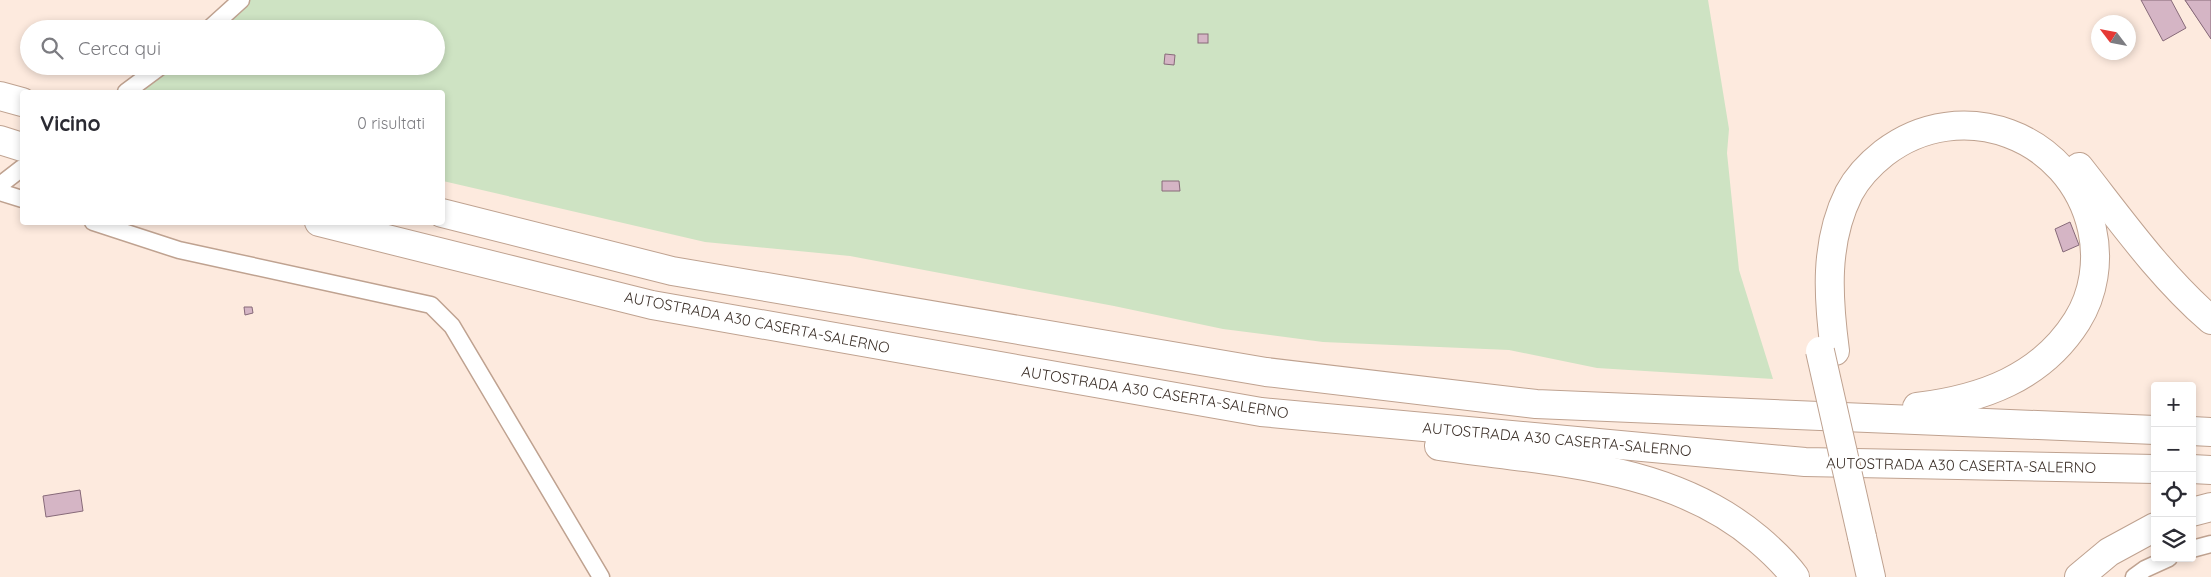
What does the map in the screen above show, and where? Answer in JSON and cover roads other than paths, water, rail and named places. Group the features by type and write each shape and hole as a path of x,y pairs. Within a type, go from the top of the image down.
{"highway":[{"path":"0,96 20,101"},
{"path":"1886,577 1870,537 1813,293 1814,262 1826,208 1851,162 1888,131 1911,119 1939,112 1990,112 2012,117 2035,128 2055,142 2075,163 2155,262 2196,307 2211,320"},
{"path":"1536,404 1634,398 1904,407 1954,402 1985,393 2014,380 2043,362 2067,336 2085,308 2094,275 2095,244 2088,213 2079,192 2065,172 2046,154 2026,141 2002,131 1980,126 1955,125 1915,134 1894,146 1863,172 1849,192 1833,238 1829,292 1828,351"},
{"path":"445,214 682,273 1266,372 1536,404 2151,430"},
{"name":"AUTOSTRADA A30 CASERTA-SALERNO","path":"331,225 652,305 1262,412 1805,462 2151,469"},
{"path":"1340,420 1411,441 1573,464 1636,477 1668,486 1710,505 1740,523 1783,562 1795,577"},
{"path":"2196,431 2211,432"},
{"path":"2196,469 2211,470"},
{"path":"2196,511 2211,506"},
{"path":"2079,577 2109,552 2151,529"},
{"path":"1870,537 1871,577"}],"street":[{"path":"219,20 241,0"},
{"path":"129,90 149,75"},
{"path":"0,185 20,170"},
{"path":"0,192 20,198"},
{"path":"102,225 179,250 431,305 452,326 601,577"},
{"path":"2196,548 2211,544"},
{"path":"2134,577 2162,562"}]}
